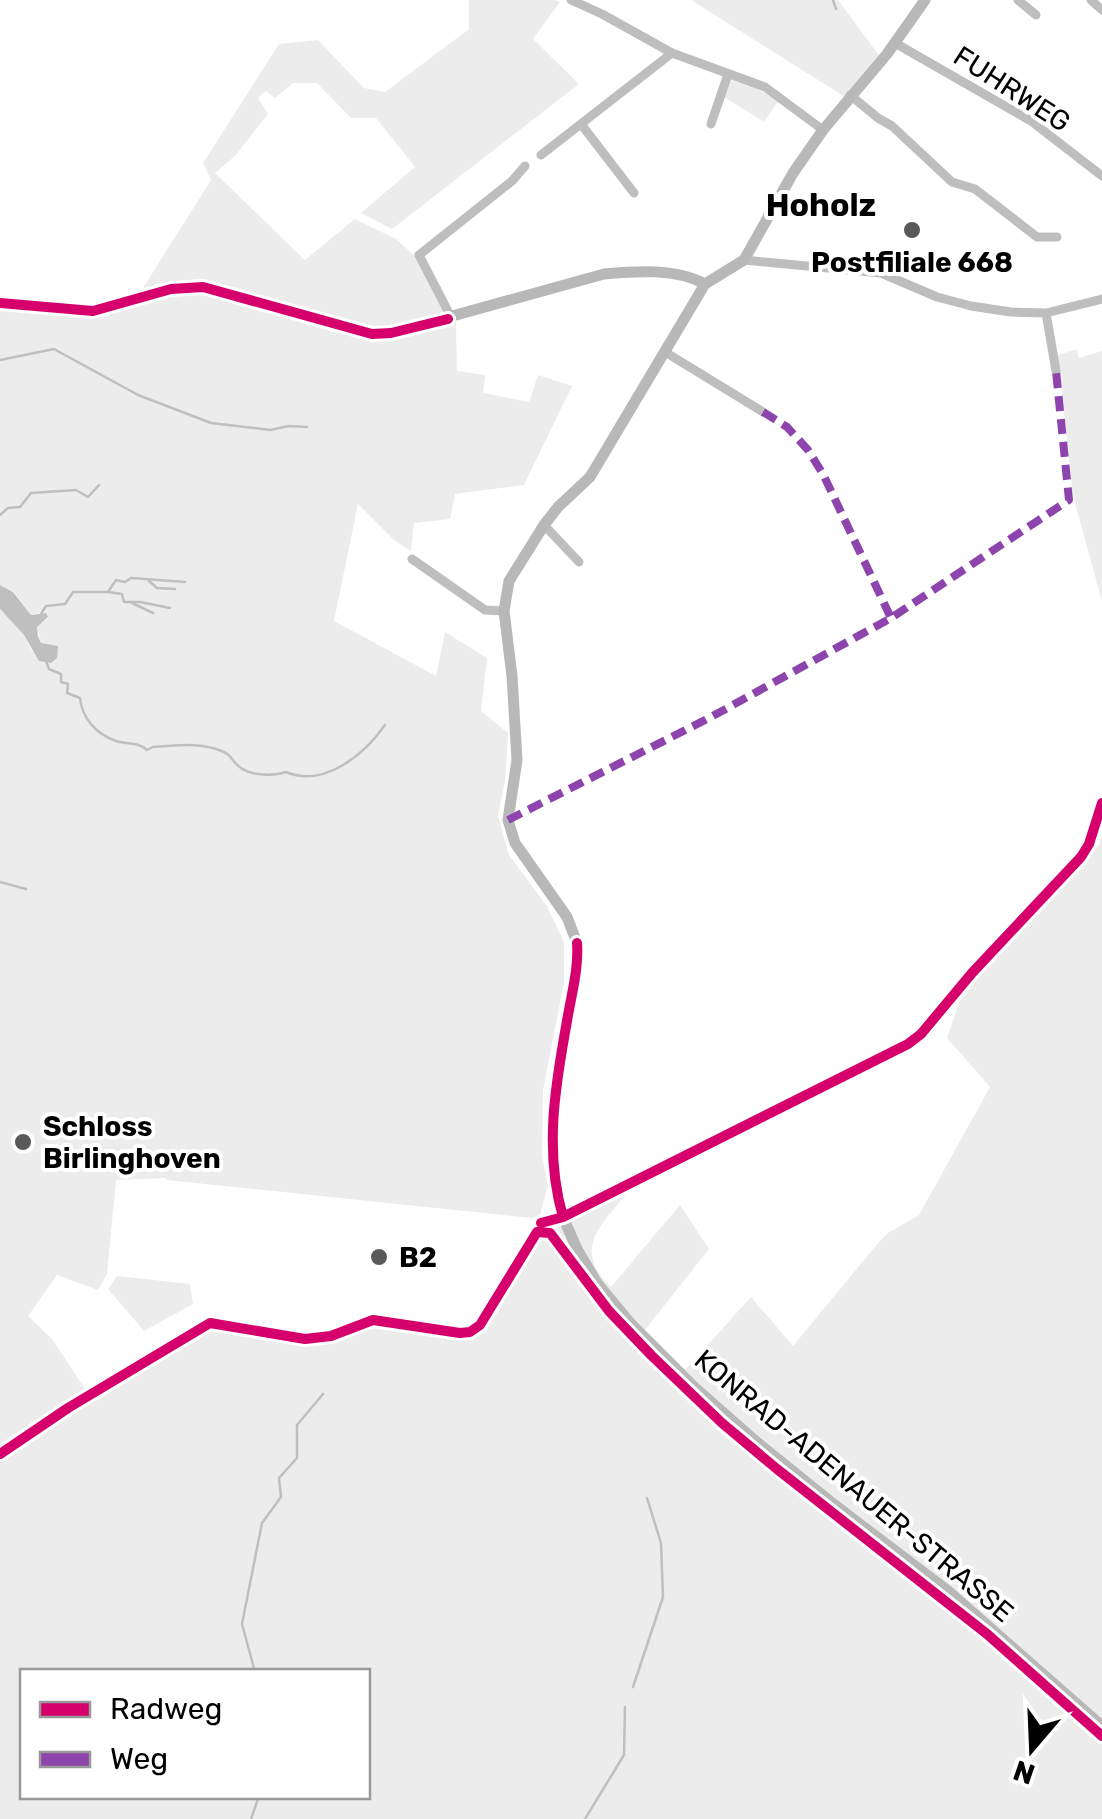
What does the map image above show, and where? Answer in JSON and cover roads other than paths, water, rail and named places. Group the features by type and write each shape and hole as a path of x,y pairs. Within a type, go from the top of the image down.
{"street":[{"path":"571,0 672,53 765,87 823,130"},
{"path":"412,558 485,610 504,611 509,581 544,524 590,477 706,284 744,260 823,130 926,0"},
{"path":"1018,0 1036,15"},
{"path":"1091,0 1102,10"},
{"name":"FUHRWEG","path":"895,42 1028,120 1102,176"},
{"path":"541,155 672,53"},
{"path":"711,124 728,74"},
{"path":"850,95 892,126 952,182 975,188 1037,237 1057,237"},
{"path":"582,124 634,193"},
{"path":"449,318 419,255 526,166"},
{"path":"744,260 881,272 937,297 1011,312 1046,313 1102,299"},
{"path":"0,303 94,310 187,287 203,288 372,334 390,334 604,274 636,271 691,276 706,284"},
{"path":"1046,313 1056,371"},
{"path":"665,352 764,412"},
{"path":"544,524 579,562"},
{"name":"KONRAD-ADENAUER-STRASSE","path":"504,611 517,737 508,820 511,836 568,917 577,943 552,1117 553,1167 563,1216 576,1249 597,1283 631,1324 694,1387 782,1463 948,1591 1102,1726"}],"waterway":[{"path":"833,0 836,9"},
{"path":"0,360 54,349 138,395 211,423 270,430 307,427"},
{"path":"0,515 8,508 20,507 31,493 76,490 88,497 99,485"},
{"path":"41,614 46,606 65,604 73,592 108,592 116,580 185,582"},
{"path":"149,581 157,588 175,589"},
{"path":"108,592 122,594 124,602 170,608"},
{"path":"132,603 153,613"},
{"path":"46,661 49,669 61,674 61,682 68,684 67,693 80,698 91,724 109,738 147,750 177,745 208,747 226,753 241,768 257,774 315,776 328,772 354,757 385,725"},
{"path":"0,882 26,889"},
{"path":"254,1669 242,1624 262,1523 281,1497 279,1478 297,1458 297,1425 323,1394"},
{"path":"633,1687 663,1597 661,1543 647,1498"},
{"path":"585,1819 624,1755 625,1707"},
{"path":"251,1819 258,1799"}],"place":[{"name":"Postfiliale 668","path":"912,230"},
{"name":"Schloss Birlinghoven","path":"23,1142"},
{"name":"B2","path":"379,1257"}],"district":[{"name":"Hoholz","path":"821,205"}]}
